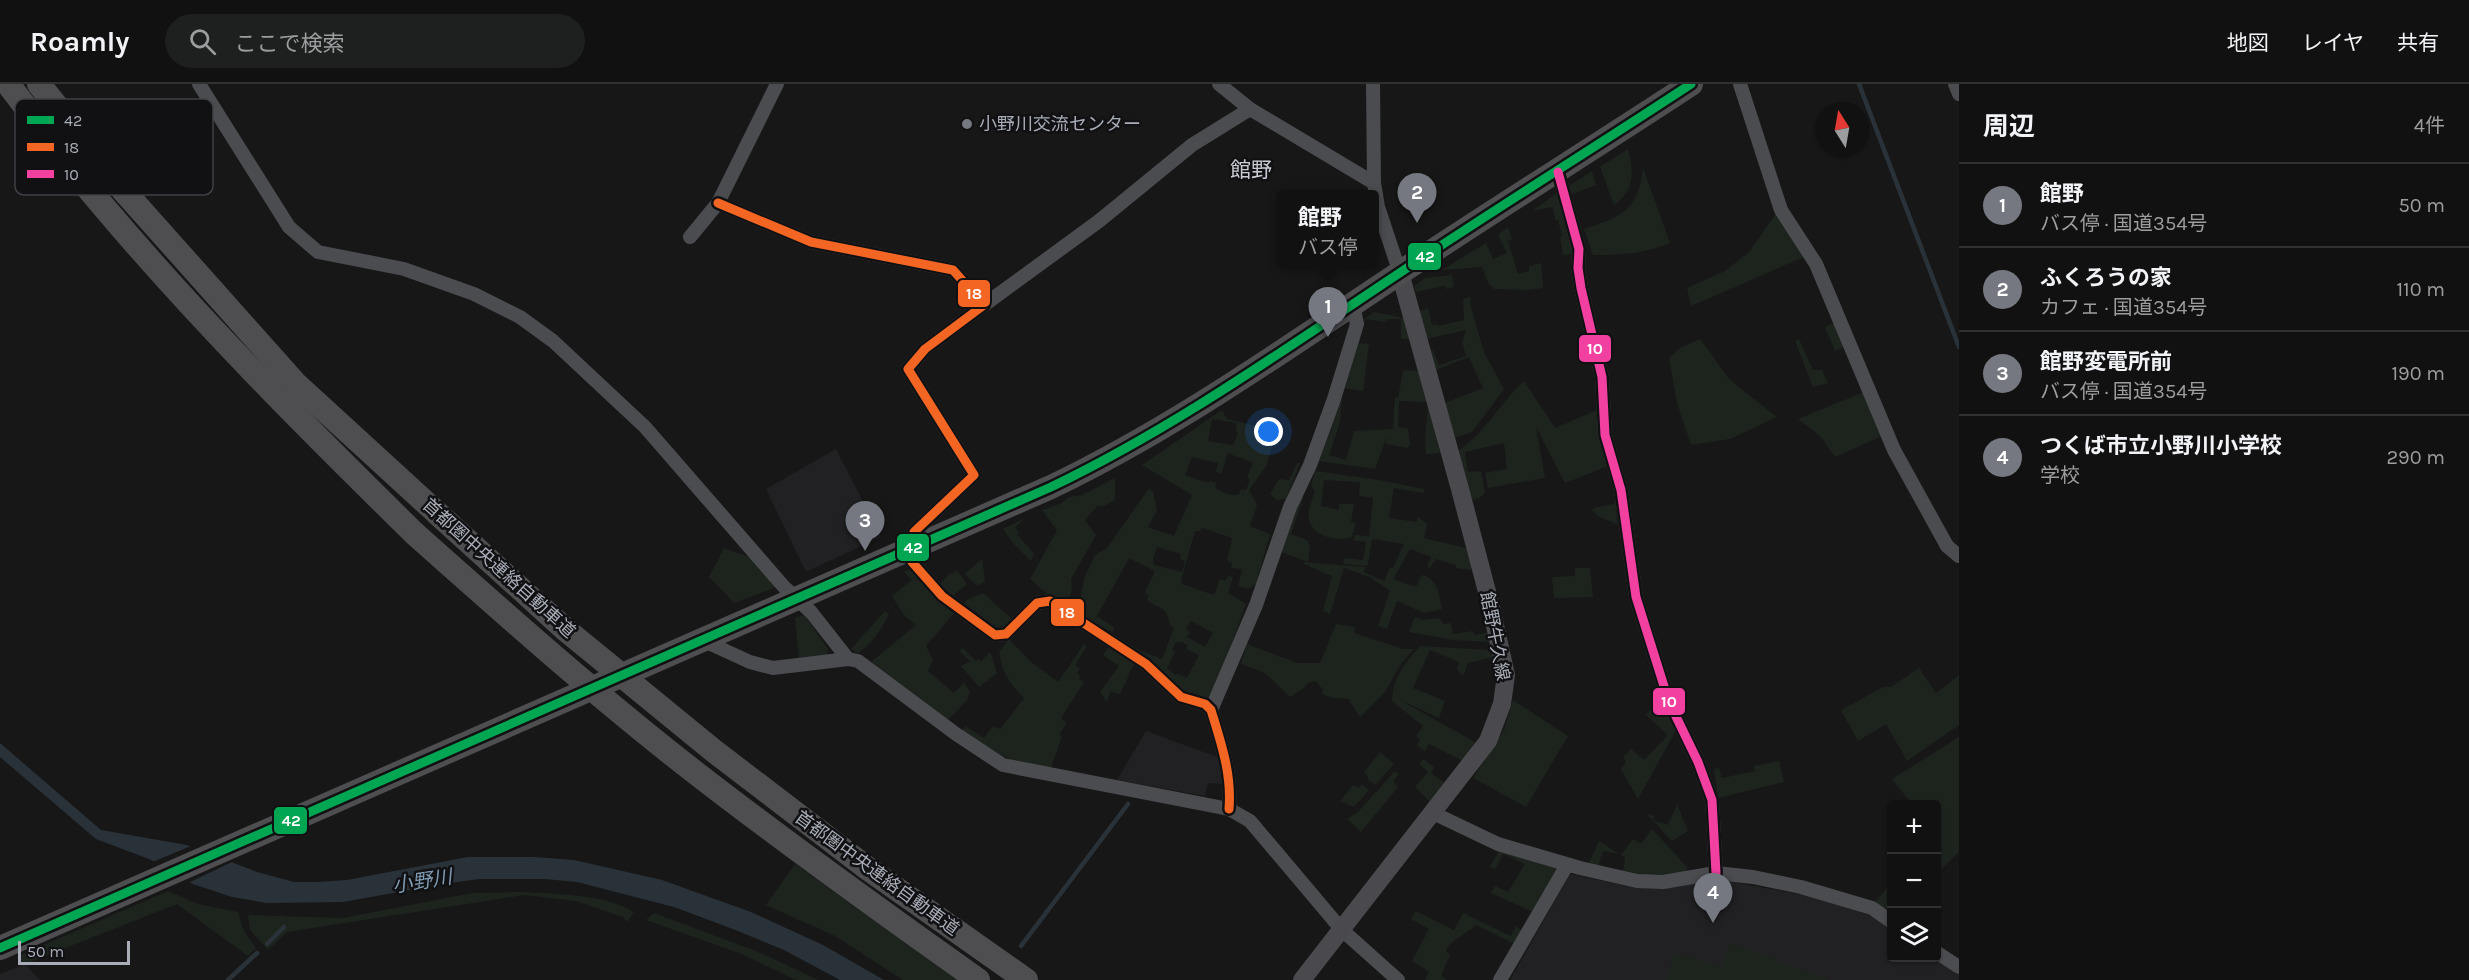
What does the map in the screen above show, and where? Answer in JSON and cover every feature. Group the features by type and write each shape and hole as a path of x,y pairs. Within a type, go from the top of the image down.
{"highway":[{"name":"首都圏中央連絡自動車道","path":"8,84 20,99"},
{"name":"首都圏中央連絡自動車道","path":"39,84 51,99"},
{"path":"0,948 1106,460 1231,385 1691,84"},
{"name":"首都圏中央連絡自動車道","path":"94,195 277,397 415,534 538,644 691,769 838,880 978,980"},
{"name":"首都圏中央連絡自動車道","path":"127,195 287,374 372,456 566,630 714,751 867,868 1026,980"}],"main road":[{"name":"館野牛久線","path":"1302,980 1488,741 1502,704 1506,675 1457,480 1400,273"}],"street":[{"path":"199,84 208,99"},
{"path":"690,237 718,203 777,84"},
{"path":"1219,84 1250,108 1374,183"},
{"path":"1372,84 1375,190"},
{"path":"1740,84 1781,210 1816,264 1894,450 1947,546 1959,556"},
{"path":"1955,84 1959,94"},
{"path":"213,106 289,227 318,252 404,269 474,294 528,323 553,341 645,427 848,659"},
{"path":"1229,809 1230,787 1226,759 1211,710 1206,704 1181,697 1146,664 1050,601 1037,603 1006,634 995,635 942,596 912,562 909,548 914,532 974,475 908,369 925,349 1099,221 1192,145 1250,108"},
{"path":"1558,172 1579,249 1578,268 1581,290 1602,377 1605,435 1622,490 1636,597 1669,702 1698,762 1712,800 1716,873"},
{"path":"718,203 811,242 953,270 984,305"},
{"path":"1379,210 1400,273"},
{"path":"1211,710 1256,605 1290,507 1310,465 1334,399 1356,324 1353,305"},
{"path":"702,640 750,662 773,668 848,659 858,661 956,734 1003,765 1229,809 1250,821 1342,930 1398,980"},
{"path":"1433,813 1498,844 1567,865 1637,881 1663,882 1716,873 1753,878 1801,887 1872,909 1887,919"},
{"path":"1500,980 1567,865"},
{"path":"1941,955 1959,967"}],"shaded area":[{"path":"1628,149 1631,180 1626,193 1614,205 1600,167"},
{"path":"1643,168 1670,243 1651,250 1632,253 1593,255 1584,229 1618,216 1626,210 1637,194"},
{"path":"1592,171 1596,185 1572,194 1569,186"},
{"path":"1557,193 1572,242 1572,254 1563,255 1560,237 1562,236 1558,220 1555,220 1553,207 1532,211"},
{"path":"1777,212 1804,257 1691,306 1687,288 1725,271 1749,252"},
{"path":"1508,227 1512,239 1508,241 1518,274 1529,271 1529,266 1541,263 1543,288 1494,289 1488,283 1482,267 1442,270 1486,243 1493,259 1507,253 1498,235"},
{"path":"1452,275 1454,287 1446,289 1445,286 1416,292 1414,286 1425,278"},
{"path":"1471,297 1470,304 1484,352 1504,389 1472,432 1454,438 1445,403 1483,388 1469,357 1436,370 1431,350 1439,365 1466,356 1462,342 1466,330 1426,339 1420,311 1428,308 1432,325 1437,324 1438,326 1464,320 1463,299"},
{"path":"1374,312 1404,318 1411,339 1401,339 1401,319 1387,319 1386,322 1365,319 1359,343 1369,344 1363,391 1345,388 1364,319"},
{"path":"1835,322 1846,346 1835,351 1825,327"},
{"path":"1700,339 1730,380 1777,417 1730,439 1691,445 1677,403 1669,358 1680,348"},
{"path":"1799,339 1813,370 1822,370 1828,383 1813,387 1795,341"},
{"path":"1403,370 1418,371 1427,402 1399,401 1398,427 1408,428 1410,444 1408,448 1386,444 1387,436 1375,469 1319,461 1342,398 1340,422 1329,455 1346,460 1354,431 1393,429 1395,397 1398,398"},
{"path":"1524,381 1555,428 1599,409 1608,466 1565,483 1536,427 1545,478 1488,488 1485,473 1507,469 1504,443 1465,452 1468,472 1481,471 1485,493 1471,500 1458,451 1476,436"},
{"path":"1864,392 1882,436 1835,457 1820,436 1798,419"},
{"path":"1428,407 1440,453 1426,454"},
{"path":"1222,410 1227,419 1276,431 1267,465 1249,490 1257,505 1250,526 1270,534 1256,584 1249,589 1238,586 1242,569 1231,568 1232,563 1227,561 1232,538 1202,528 1200,531 1195,531 1181,580 1182,584 1214,595 1220,579 1225,581 1228,576 1233,577 1228,593 1246,604 1212,698 1189,694 1179,689 1151,659 1135,648 1162,659 1174,628 1170,625 1167,613 1147,600 1149,596 1145,592 1155,571 1129,558 1097,616 1115,628 1112,632 1078,613 1084,578 1095,555 1107,548 1149,488 1153,492 1157,510 1148,527 1174,536 1192,495 1142,465","holes":["1212,419 1237,423 1236,432 1238,433 1233,445 1208,441","1228,453 1253,463 1247,478 1250,480 1246,490 1241,489 1238,495 1227,494 1215,488 1217,483 1210,481 1208,483 1185,475 1192,457 1218,463 1216,472 1221,474","1157,547 1181,554 1180,559 1185,561 1182,572 1154,565 1153,560","1191,621 1213,633 1205,647 1187,637 1190,632 1186,629","1176,642 1181,642 1188,645 1186,649 1199,655 1187,678 1175,675 1167,668 1175,652 1172,650"]},
{"path":"836,449 881,537 806,572 766,489"},
{"path":"1297,463 1300,463 1286,499 1277,500 1270,494 1279,479 1289,480"},
{"path":"1315,471 1424,489 1424,493 1394,488 1389,518 1416,522 1418,517 1427,524 1424,538 1466,548 1472,568 1470,570 1456,568 1456,565 1436,559 1430,568 1427,567 1431,557 1410,549 1393,579 1416,587 1422,575 1427,577 1437,588 1442,609 1424,613 1397,601 1387,629 1378,626 1390,591 1370,577 1344,568 1330,614 1323,611 1332,576 1304,562 1365,567 1364,572 1384,581 1404,544 1372,539 1368,564 1365,566 1343,564 1344,558 1363,560 1366,542 1353,540 1355,535 1369,536 1373,498 1359,496 1360,482 1324,480 1321,506 1339,510 1339,504 1354,504 1351,522 1356,523 1352,537 1340,539 1326,537 1315,530 1309,519 1309,508 1315,491 1311,485"},
{"path":"1115,478 1115,500 1102,507 1098,505 1085,520 1096,535 1071,579 1072,591 1066,604 1051,597 1030,579 1057,530 1042,510 1060,504 1069,497 1082,495"},
{"path":"1302,494 1303,499 1291,534 1307,540 1310,547 1308,562 1281,552"},
{"path":"1616,503 1617,524 1598,516 1591,509"},
{"path":"1025,518 1015,528 1019,532 1017,534 1034,554 1031,561 1003,529"},
{"path":"724,548 752,558 779,586 734,603 709,577"},
{"path":"982,559 985,581 978,586 964,574"},
{"path":"911,568 955,612 926,646 933,660 928,671 954,693 964,682 970,692 967,700 947,721 871,662 916,625 904,615 892,596 912,580 904,572"},
{"path":"1575,568 1590,568 1593,597 1554,598 1552,577 1575,576"},
{"path":"957,570 967,584 953,596 940,584"},
{"path":"983,593 1012,619 1004,626 996,627 965,604 966,600"},
{"path":"885,611 889,614 872,641 858,653 851,649"},
{"path":"804,615 828,649 827,657 799,658 795,618"},
{"path":"1415,617 1422,620 1439,618 1444,624 1451,623 1453,634 1473,631 1475,635 1491,632 1492,642 1453,640 1409,632"},
{"path":"1336,624 1355,627 1354,633 1403,649 1414,649 1401,664 1385,692 1360,717 1348,699 1332,698 1322,694 1323,690 1316,681 1308,683 1290,697 1265,673 1241,664 1247,644 1297,663 1320,663"},
{"path":"1009,639 1030,661 1058,682 1084,644 1087,646 1075,665 1080,669 1077,673 1079,678 1084,682 1061,718 1067,723 1059,734 1062,736 1050,771 1025,765 1003,756 961,731 965,726 984,738 993,726 1000,729 1024,698 1007,678 999,652"},
{"path":"1098,640 1134,664 1120,694 1110,692 1107,702 1100,692 1119,666 1103,655 1108,647"},
{"path":"1420,646 1491,650 1496,674 1493,674 1489,658 1468,663 1463,676 1457,669 1459,662 1430,650 1413,688 1445,701 1439,718 1400,700 1475,742 1463,761 1429,744 1425,751 1417,746 1420,739 1416,736 1423,726 1392,701 1400,672"},
{"path":"963,648 976,661 978,659 981,661 990,652 997,673 979,687 961,666 970,661 959,651"},
{"path":"1919,668 1936,693 1959,675 1959,725 1907,761 1886,724 1858,741 1841,710 1883,687 1891,687"},
{"path":"1661,696 1676,730 1638,799 1621,769 1626,762 1623,757 1631,749 1644,760 1668,735 1646,715"},
{"path":"1513,700 1568,736 1526,807 1473,778 1504,730"},
{"path":"1146,731 1220,758 1224,784 1208,783 1205,796 1117,780"},
{"path":"1959,737 1959,852 1941,869 1941,800 1909,800 1892,779"},
{"path":"1380,752 1394,764 1375,785 1367,779 1368,776 1364,772"},
{"path":"1423,759 1434,767 1431,773 1446,784 1431,803 1415,787 1428,772 1419,764"},
{"path":"1779,761 1784,782 1718,798 1714,769 1719,768 1722,778 1755,771 1754,766"},
{"path":"1395,771 1399,774 1393,781 1398,787 1361,832 1347,819 1358,812"},
{"path":"1362,784 1369,790 1354,807 1340,801 1353,785 1358,788"},
{"path":"1677,804 1688,831 1672,841 1646,813 1654,816 1653,820 1668,825"},
{"path":"1652,829 1687,867 1687,874 1643,876 1623,873 1625,857 1621,855 1633,839 1641,844"},
{"path":"1599,841 1619,854 1603,851 1598,867 1588,865"},
{"path":"1499,851 1558,868 1533,910 1491,893 1495,886 1508,892 1525,864 1503,854 1495,869 1490,867"},
{"path":"795,864 957,980 903,980 835,936 766,905"},
{"path":"1570,874 1637,888 1678,886 1715,879 1811,896 1875,917 1887,926 1887,962 1939,962 1959,974 1959,980 1510,980"},
{"path":"1887,888 1887,911 1874,903"},
{"path":"168,891 198,904 238,912 244,932 256,948 248,956 177,904 25,964 16,957"},
{"path":"523,892 595,898 623,906 634,912 627,922 623,917 576,901 525,895 287,932 268,950 250,930 248,915 343,918 472,893"},
{"path":"1415,911 1454,930 1463,913 1511,936 1516,926 1522,930 1515,944 1476,925 1452,942 1446,951 1450,955 1441,976 1447,980 1425,980 1429,972 1412,961 1429,929 1411,919"},
{"path":"654,913 761,953 818,980 796,980 742,954 646,920"},
{"path":"1730,943 1830,980 1665,980 1675,953 1721,967"},
{"path":"25,964 40,980 0,980 0,974"}],"water":[{"name":"小野川","path":"0,743 101,830 187,845 257,872 294,882 347,880 468,857 534,857 574,860 662,880 751,912 823,945 884,980 840,980 784,950 674,907 577,882 545,879 479,879 343,902 267,903 232,897 193,884 149,859 96,839 0,757"}],"pier":[{"path":"191,846 232,862 188,883 150,863"}],"waterway":[{"path":"1859,84 1959,347"},
{"path":"1021,946 1128,804"},
{"path":"267,944 284,927"},
{"path":"228,980 257,953"}],"transit line":[{"name":"42","path":"0,948 1051,487 1097,464 1185,413 1271,359 1434,250 1691,84"},
{"name":"10","path":"1558,172 1579,249 1578,268 1581,288 1602,377 1605,435 1621,490 1636,597 1669,702 1698,762 1712,800 1716,873"},
{"name":"18","path":"718,203 811,242 953,270 984,305 925,349 908,369 974,475 914,532 909,548 912,562 942,596 995,635 1006,634 1037,603 1050,601 1146,664 1181,697 1205,704 1211,710 1225,759 1229,783 1229,809"}],"place":[{"name":"小野川交流センター","path":"967,124"},
{"name":"ふくろうの家","path":"1417,223"},
{"name":"館野","path":"1328,337"},
{"name":"館野変電所前","path":"865,551"},
{"name":"つくば市立小野川小学校","path":"1713,923"}],"district":[{"name":"館野","path":"1251,170"}]}
